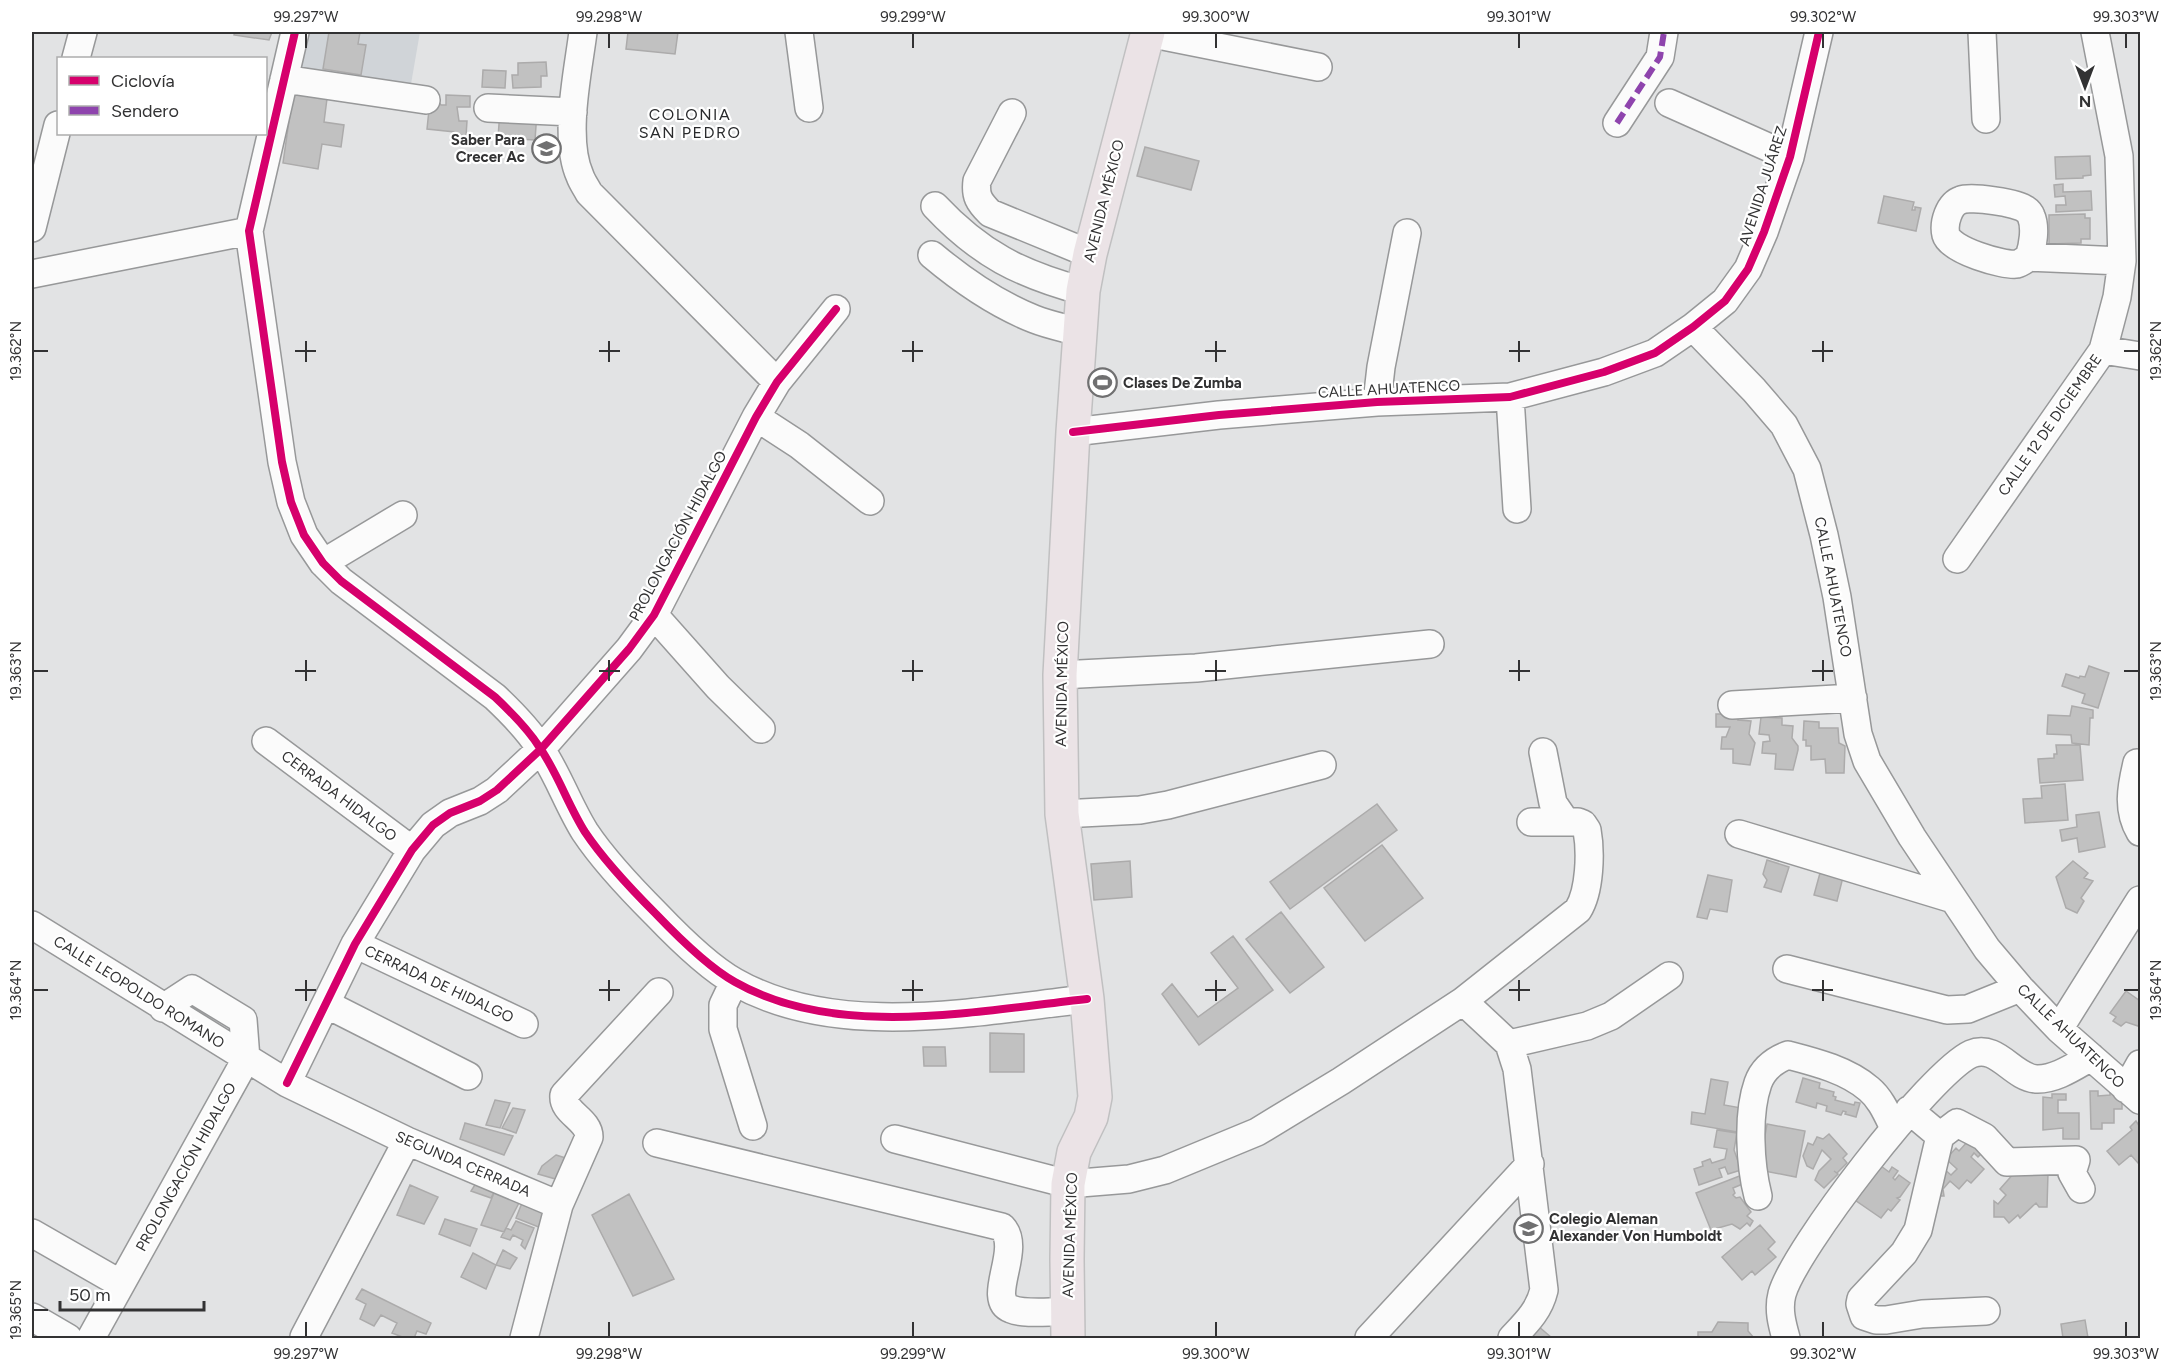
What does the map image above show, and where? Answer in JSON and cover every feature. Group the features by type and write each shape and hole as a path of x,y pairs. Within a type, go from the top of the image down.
{"main road":[{"name":"AVENIDA MÉXICO","path":"1068,1325 1068,1184 1074,1152 1090,1117 1095,1097 1087,999 1062,814 1060,675 1079,332 1090,254 1148,32"}],"street":[{"path":"76,57 83,32"},
{"path":"295,32 249,231 282,462 291,502 304,535 323,563 341,581 495,697 515,716 541,749 585,832 625,883 685,944 734,982 772,999 811,1009 866,1017 914,1018 1087,999"},
{"path":"583,32 573,112 574,152 579,176 589,193 777,382"},
{"path":"799,32 809,108"},
{"path":"1148,32 1318,67"},
{"path":"1617,123 1660,57 1664,32"},
{"name":"AVENIDA JUÁREZ","path":"1693,327 1725,301 1748,269 1764,232 1790,157 1819,32"},
{"path":"1982,32 1986,119"},
{"name":"CALLE 12 DE DICIEMBRE","path":"1957,558 2103,350 2117,297 2130,154 2095,32"},
{"path":"284,79 426,100"},
{"name":"AVENIDA JUÁREZ","path":"1669,103 1790,157"},
{"path":"488,108 573,112"},
{"path":"1012,113 977,181 975,193 980,203 990,213 1090,254"},
{"path":"32,228 57,129"},
{"path":"935,206 957,230 989,254 1022,272 1083,291"},
{"path":"32,274 249,231"},
{"path":"1377,402 1381,367 1407,232"},
{"path":"932,255 955,274 1011,309 1036,320 1079,332"},
{"path":"2029,257 2122,261"},
{"name":"PROLONGACIÓN HIDALGO","path":"287,1083 355,944 412,850 433,825 450,813 480,801 497,790 541,749 629,649 654,615 756,417 777,382 836,309"},
{"name":"CALLE AHUATENCO","path":"1073,432 1219,415 1377,402 1510,397 1604,372 1655,353 1693,327 1754,390 1784,425 1807,469 1837,597 1858,734 1867,761 1912,837 1987,949 2020,988 2060,1029 2133,1094"},
{"path":"2103,350 2140,356"},
{"path":"1510,397 1517,509"},
{"path":"756,417 799,445 870,501"},
{"path":"323,563 403,515"},
{"path":"654,615 718,687 761,729"},
{"path":"1060,675 1196,668 1430,644"},
{"path":"1732,705 1852,698"},
{"name":"CERRADA HIDALGO","path":"266,741 412,850"},
{"path":"1543,752 1553,803 1566,822"},
{"path":"2137,763 2130,800 2134,821 2140,832"},
{"path":"1062,814 1159,807 1322,765"},
{"path":"895,1139 1068,1184 1129,1179 1166,1170 1257,1132 1463,1002 1578,910 1583,903 1587,886 1587,830 1583,824 1578,822 1531,822"},
{"path":"1739,834 1953,899"},
{"path":"2060,1029 2140,900"},
{"name":"CALLE LEOPOLDO ROMANO","path":"32,925 246,1059"},
{"name":"CERRADA DE HIDALGO","path":"355,944 524,1024"},
{"path":"1787,969 1947,1010 1968,1009 2020,988"},
{"path":"1509,1044 1587,1026 1611,1016 1669,976"},
{"path":"734,982 723,1005 723,1029 753,1126"},
{"path":"524,1338 559,1205 589,1137 586,1126 565,1104 564,1095 659,992"},
{"path":"1463,1002 1509,1044 1517,1069 1544,1290 1541,1304 1512,1338"},
{"path":"326,1004 468,1076"},
{"path":"1786,1338 1781,1317 1782,1295 1789,1275 1829,1215 1902,1119 1961,1060 1980,1052 1992,1054 2021,1074 2034,1079 2060,1074 2091,1057"},
{"path":"1758,1196 1752,1170 1753,1108 1758,1082 1769,1066 1788,1054 1841,1071 1869,1088 1882,1104 1902,1119 1940,1136"},
{"name":"PROLONGACIÓN HIDALGO","path":"91,1338 246,1059"},
{"name":"SEGUNDA CERRADA","path":"246,1059 287,1083 407,1142 559,1205"},
{"path":"2133,1094 2140,1064"},
{"path":"1986,1311 1922,1314 1876,1320 1864,1316 1861,1309 1861,1299 1904,1253 1918,1230 1940,1136 1957,1123 1984,1137 2007,1162 2076,1160 2073,1173 2081,1189"},
{"path":"304,1337 407,1142"},
{"path":"657,1143 1002,1227 1009,1237 1001,1291 1003,1303 1010,1309 1068,1325"},
{"path":"1369,1338 1530,1164"},
{"path":"32,1233 121,1284"},
{"path":"32,1317 68,1338"}],"shaded area":[{"path":"305,32 420,32 411,84 296,68"}],"building":[{"path":"235,32 272,32 269,40 234,35"},
{"path":"329,32 360,32 358,44 366,45 361,75 323,69"},
{"path":"628,32 678,32 675,54 626,49"},
{"path":"546,62 547,76 541,76 541,87 513,88 512,75 518,75 518,63"},
{"path":"483,70 506,71 505,88 482,87"},
{"path":"294,86 328,91 324,122 344,125 341,147 322,144 318,169 283,163"},
{"path":"446,95 470,96 470,107 457,107 459,121 467,121 466,136 455,132 427,129 430,100 446,105"},
{"path":"500,110 537,112 535,140 498,138"},
{"path":"1145,147 1199,161 1191,190 1137,176"},
{"path":"2090,156 2091,175 2083,176 2083,178 2056,179 2055,157"},
{"path":"2063,184 2063,192 2091,191 2092,210 2056,212 2056,205 2066,205 2065,196 2055,197 2054,185"},
{"path":"1884,196 1914,202 1912,210 1915,210 1915,207 1921,208 1916,231 1878,223"},
{"path":"2085,214 2085,218 2090,218 2090,239 2081,239 2081,243 2049,244 2049,215"},
{"path":"2089,666 2109,673 2098,708 2082,703 2085,694 2062,686 2066,674 2079,678 2080,676 2085,677"},
{"path":"2072,706 2093,710 2093,718 2090,718 2089,745 2072,743 2071,735 2047,734 2048,715 2070,716"},
{"path":"1716,714 1739,714 1738,720 1751,721 1749,734 1755,743 1750,765 1733,763 1733,749 1721,749 1722,737 1726,737 1730,727 1716,727"},
{"path":"1761,717 1782,718 1782,725 1793,726 1792,738 1798,750 1793,770 1775,769 1776,754 1762,753 1763,742 1770,741 1769,735 1759,734"},
{"path":"1804,721 1819,722 1819,728 1838,728 1839,743 1845,746 1844,773 1826,773 1825,759 1811,760 1811,746 1806,746 1806,740 1803,740"},
{"path":"2056,745 2080,745 2083,780 2040,783 2038,759 2054,758 2054,754 2057,754"},
{"path":"2065,784 2068,820 2025,823 2023,799 2042,798 2041,786"},
{"path":"1377,804 1397,830 1290,909 1270,882"},
{"path":"2099,812 2105,847 2079,852 2077,838 2062,841 2060,830 2077,827 2076,815"},
{"path":"1382,845 1423,898 1365,941 1324,888"},
{"path":"1767,860 1789,867 1781,892 1764,887 1767,880 1763,874"},
{"path":"1130,861 1132,897 1094,900 1091,864"},
{"path":"2073,861 2088,873 2084,878 2093,881 2081,898 2084,901 2077,913 2066,908 2056,877"},
{"path":"1823,862 1845,869 1837,901 1814,895"},
{"path":"1708,875 1732,880 1727,912 1710,909 1707,919 1697,917"},
{"path":"1281,912 1324,967 1290,993 1246,939"},
{"path":"1233,936 1273,990 1199,1045 1162,994 1172,984 1198,1017 1238,988 1211,953"},
{"path":"2126,991 2140,1001 2138,1026 2126,1022 2121,1026 2113,1021 2116,1017 2110,1013"},
{"path":"990,1033 1024,1034 1024,1072 990,1072"},
{"path":"923,1047 945,1047 946,1066 924,1066"},
{"path":"1803,1078 1820,1083 1819,1088 1834,1092 1835,1100 1854,1105 1855,1102 1860,1103 1856,1117 1845,1114 1846,1112 1843,1111 1841,1115 1826,1111 1827,1106 1817,1103 1816,1108 1796,1102"},
{"path":"1711,1079 1728,1082 1724,1105 1747,1109 1743,1133 1691,1124 1692,1112 1705,1114"},
{"path":"2110,1089 2122,1096 2122,1109 2114,1109 2114,1123 2102,1123 2102,1129 2091,1129 2090,1091 2098,1091 2098,1096 2110,1095"},
{"path":"2052,1094 2066,1094 2066,1100 2058,1100 2058,1113 2079,1113 2079,1139 2063,1139 2063,1128 2043,1130 2043,1097 2052,1098"},
{"path":"495,1100 510,1103 500,1128 486,1125"},
{"path":"513,1108 525,1110 516,1133 502,1128"},
{"path":"2136,1121 2140,1127 2140,1161 2138,1163 2131,1155 2119,1165 2107,1151 2132,1130 2130,1127"},
{"path":"465,1123 513,1136 504,1155 460,1139"},
{"path":"1767,1124 1805,1131 1796,1177 1759,1170"},
{"path":"1717,1130 1737,1133 1734,1150 1741,1170 1728,1174 1725,1167 1719,1169 1722,1177 1699,1185 1694,1169 1703,1166 1702,1162 1710,1159 1712,1163 1725,1159 1727,1149 1714,1147"},
{"path":"1829,1134 1847,1154 1843,1158 1847,1163 1837,1173 1834,1171 1838,1174 1824,1188 1815,1180 1819,1171 1831,1159 1822,1150 1813,1169 1807,1166 1803,1156 1808,1143 1813,1145 1817,1137 1823,1139"},
{"path":"1968,1141 1982,1153 1978,1157 1974,1153 1971,1157 1984,1169 1971,1183 1967,1180 1959,1189 1950,1181 1943,1189 1944,1196 1932,1196 1944,1169 1951,1175 1957,1169 1946,1159 1956,1148 1959,1151"},
{"path":"556,1155 569,1159 559,1180 538,1174 542,1166"},
{"path":"1877,1163 1889,1172 1892,1167 1898,1171 1893,1178 1895,1180 1899,1175 1910,1183 1897,1198 1900,1200 1891,1211 1888,1209 1881,1218 1852,1198"},
{"path":"2015,1172 2048,1173 2047,1207 2039,1207 2036,1203 2020,1218 2018,1215 2009,1223 2004,1217 1994,1217 1994,1201 1998,1204 2006,1195 2000,1189"},
{"path":"1742,1175 1745,1183 1733,1188 1735,1193 1733,1195 1736,1198 1740,1197 1751,1212 1747,1216 1753,1221 1750,1226 1747,1223 1740,1229 1732,1224 1711,1230 1696,1193"},
{"path":"478,1180 496,1188 491,1198 471,1191"},
{"path":"410,1185 438,1197 424,1224 397,1215"},
{"path":"496,1188 522,1197 504,1232 481,1225"},
{"path":"629,1194 674,1279 633,1296 592,1215"},
{"path":"524,1198 545,1206 541,1228 516,1218"},
{"path":"445,1219 477,1229 470,1246 439,1234"},
{"path":"516,1221 534,1228 525,1249 521,1245 523,1240 513,1235 510,1240 501,1237 506,1228 511,1230"},
{"path":"1760,1225 1775,1242 1768,1249 1776,1257 1755,1275 1752,1271 1742,1280 1722,1257"},
{"path":"503,1250 517,1258 510,1269 496,1265"},
{"path":"473,1253 496,1265 486,1289 461,1277"},
{"path":"362,1289 431,1323 426,1334 417,1331 414,1338 405,1338 392,1333 397,1323 381,1315 374,1326 360,1319 366,1304 356,1299"},
{"path":"2085,1320 2088,1338 2063,1338 2061,1324"},
{"path":"1718,1322 1748,1323 1748,1331 1754,1338 1698,1338 1698,1332 1712,1332"},
{"path":"1538,1326 1552,1338 1527,1338"}],"marked path":[{"path":"1617,123 1660,57 1664,32"}],"cycle path":[{"path":"295,32 249,231 282,462 291,502 304,535 323,563 341,581 495,697 514,715 540,748 585,832 610,865 684,942 714,968 735,982 775,1000 817,1011 862,1016 908,1017 954,1014 1087,999"},
{"path":"1073,432 1219,415 1377,402 1510,397 1604,372 1655,353 1725,301 1748,269 1764,232 1790,157 1819,32"},
{"path":"287,1083 355,944 412,850 433,825 450,813 480,801 497,790 541,749 629,649 654,615 756,417 777,382 836,309"}],"place":[{"name":"Saber Para Crecer Ac","path":"546,149"},
{"name":"Clases De Zumba","path":"1102,383"},
{"name":"Colegio Aleman Alexander Von Humboldt","path":"1528,1228"}],"district":[{"name":"COLONIA SAN PEDRO","path":"690,123"}]}
